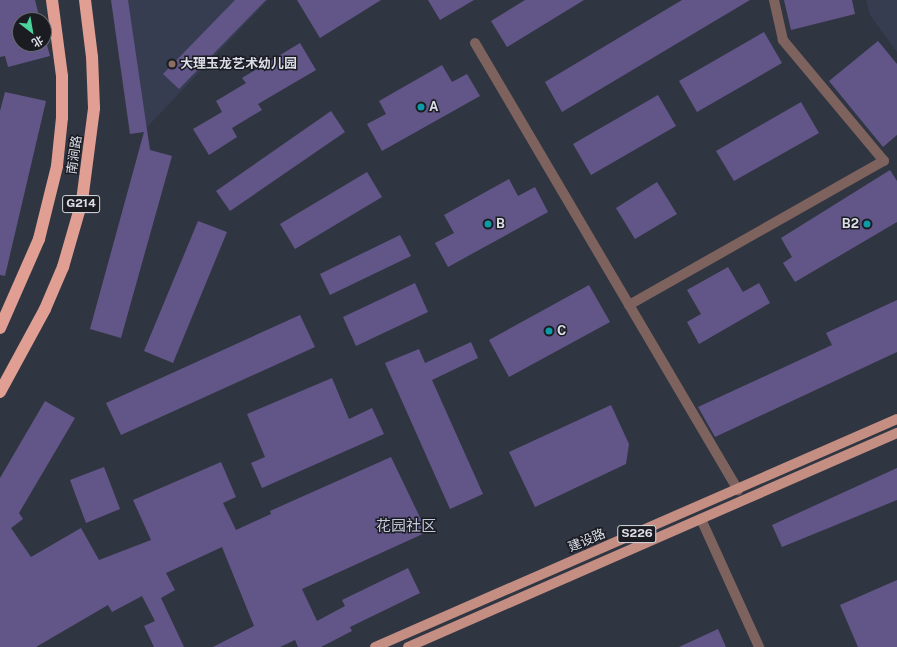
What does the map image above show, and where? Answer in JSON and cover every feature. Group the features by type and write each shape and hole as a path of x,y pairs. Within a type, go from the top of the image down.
{"highway":[{"name":"南涧路","path":"0,328 24,278 41,232 58,155 62,76 52,0"},
{"name":"南涧路","path":"0,392 45,309 65,261 82,201 94,108 92,57 85,0"}],"main road":[{"name":"建设路","path":"375,647 738,490 897,419"},
{"name":"建设路","path":"408,647 897,433"}],"street":[{"path":"629,305 884,161 783,40 774,0"},
{"path":"475,44 738,490"},
{"path":"701,519 759,647"}],"shaded area":[{"name":"大理玉龙艺术幼儿园","path":"125,0 268,0 147,127"},
{"path":"866,0 897,0 897,52 870,15"}],"building":[{"path":"0,0 35,0 38,12 12,12 12,52 49,52 50,56 8,67 5,56 0,57"},
{"path":"111,0 128,0 150,150 172,156 121,338 90,329 144,132 130,134"},
{"path":"235,0 266,0 179,89 163,74"},
{"path":"297,0 381,0 320,38"},
{"path":"428,0 474,0 440,20"},
{"path":"525,0 584,0 507,47 491,21"},
{"path":"682,0 750,0 562,112 545,82"},
{"path":"784,0 852,0 855,14 791,30"},
{"path":"764,32 782,63 697,112 679,81"},
{"path":"878,41 897,64 897,135 883,147 829,81"},
{"path":"300,43 316,70 258,104 262,110 232,128 237,137 209,155 193,129 222,112 216,101 246,83 242,78"},
{"name":"A","path":"442,65 452,82 467,74 480,96 382,151 367,124 386,114 379,101"},
{"path":"5,92 46,101 5,276 0,275 0,111"},
{"path":"658,95 676,126 591,175 573,144"},
{"path":"801,102 819,133 734,181 716,151"},
{"path":"331,111 345,132 230,211 216,191"},
{"name":"B2","path":"890,170 897,181 897,222 795,282 783,263 792,257 781,238"},
{"path":"367,172 382,197 295,249 280,224"},
{"name":"B","path":"509,179 518,196 535,187 548,212 448,267 435,243 454,233 444,215"},
{"path":"657,182 677,214 635,239 616,208"},
{"path":"198,221 227,232 173,363 144,351"},
{"path":"400,235 411,256 330,295 320,274"},
{"path":"728,267 743,292 759,283 770,303 699,344 687,322 701,314 687,290"},
{"path":"415,283 428,312 356,346 343,317"},
{"name":"C","path":"589,285 610,322 509,377 489,340"},
{"path":"897,300 897,352 715,437 698,407 832,345 826,333"},
{"path":"300,315 315,347 121,435 106,403"},
{"path":"471,342 478,358 432,380 483,494 450,509 385,363 419,349 425,363"},
{"path":"332,378 349,419 372,408 384,434 262,488 251,463 265,457 247,414"},
{"path":"45,401 75,418 19,513 23,519 11,528 31,557 81,528 99,560 151,540 133,500 221,462 236,497 223,503 236,530 271,514 270,511 391,457 427,532 302,589 317,621 345,606 342,600 408,568 420,593 350,627 352,631 321,647 298,647 295,640 280,647 213,647 254,626 222,547 166,573 175,590 161,598 184,647 154,647 144,626 155,621 142,596 112,612 108,605 36,647 0,647 0,478"},
{"path":"611,405 629,444 626,464 535,507 509,452"},
{"path":"104,467 120,509 86,523 70,480"},
{"path":"897,468 897,500 782,547 772,525"},
{"path":"897,580 897,647 858,647 840,605"},
{"path":"718,629 726,647 679,647"}],"place":[{"name":"大理玉龙艺术幼儿园","path":"172,64"},
{"name":"A","path":"421,107"},
{"name":"B","path":"488,224"},
{"name":"B2","path":"867,224"},
{"name":"C","path":"549,331"}],"district":[{"name":"花园社区","path":"406,526"}]}
